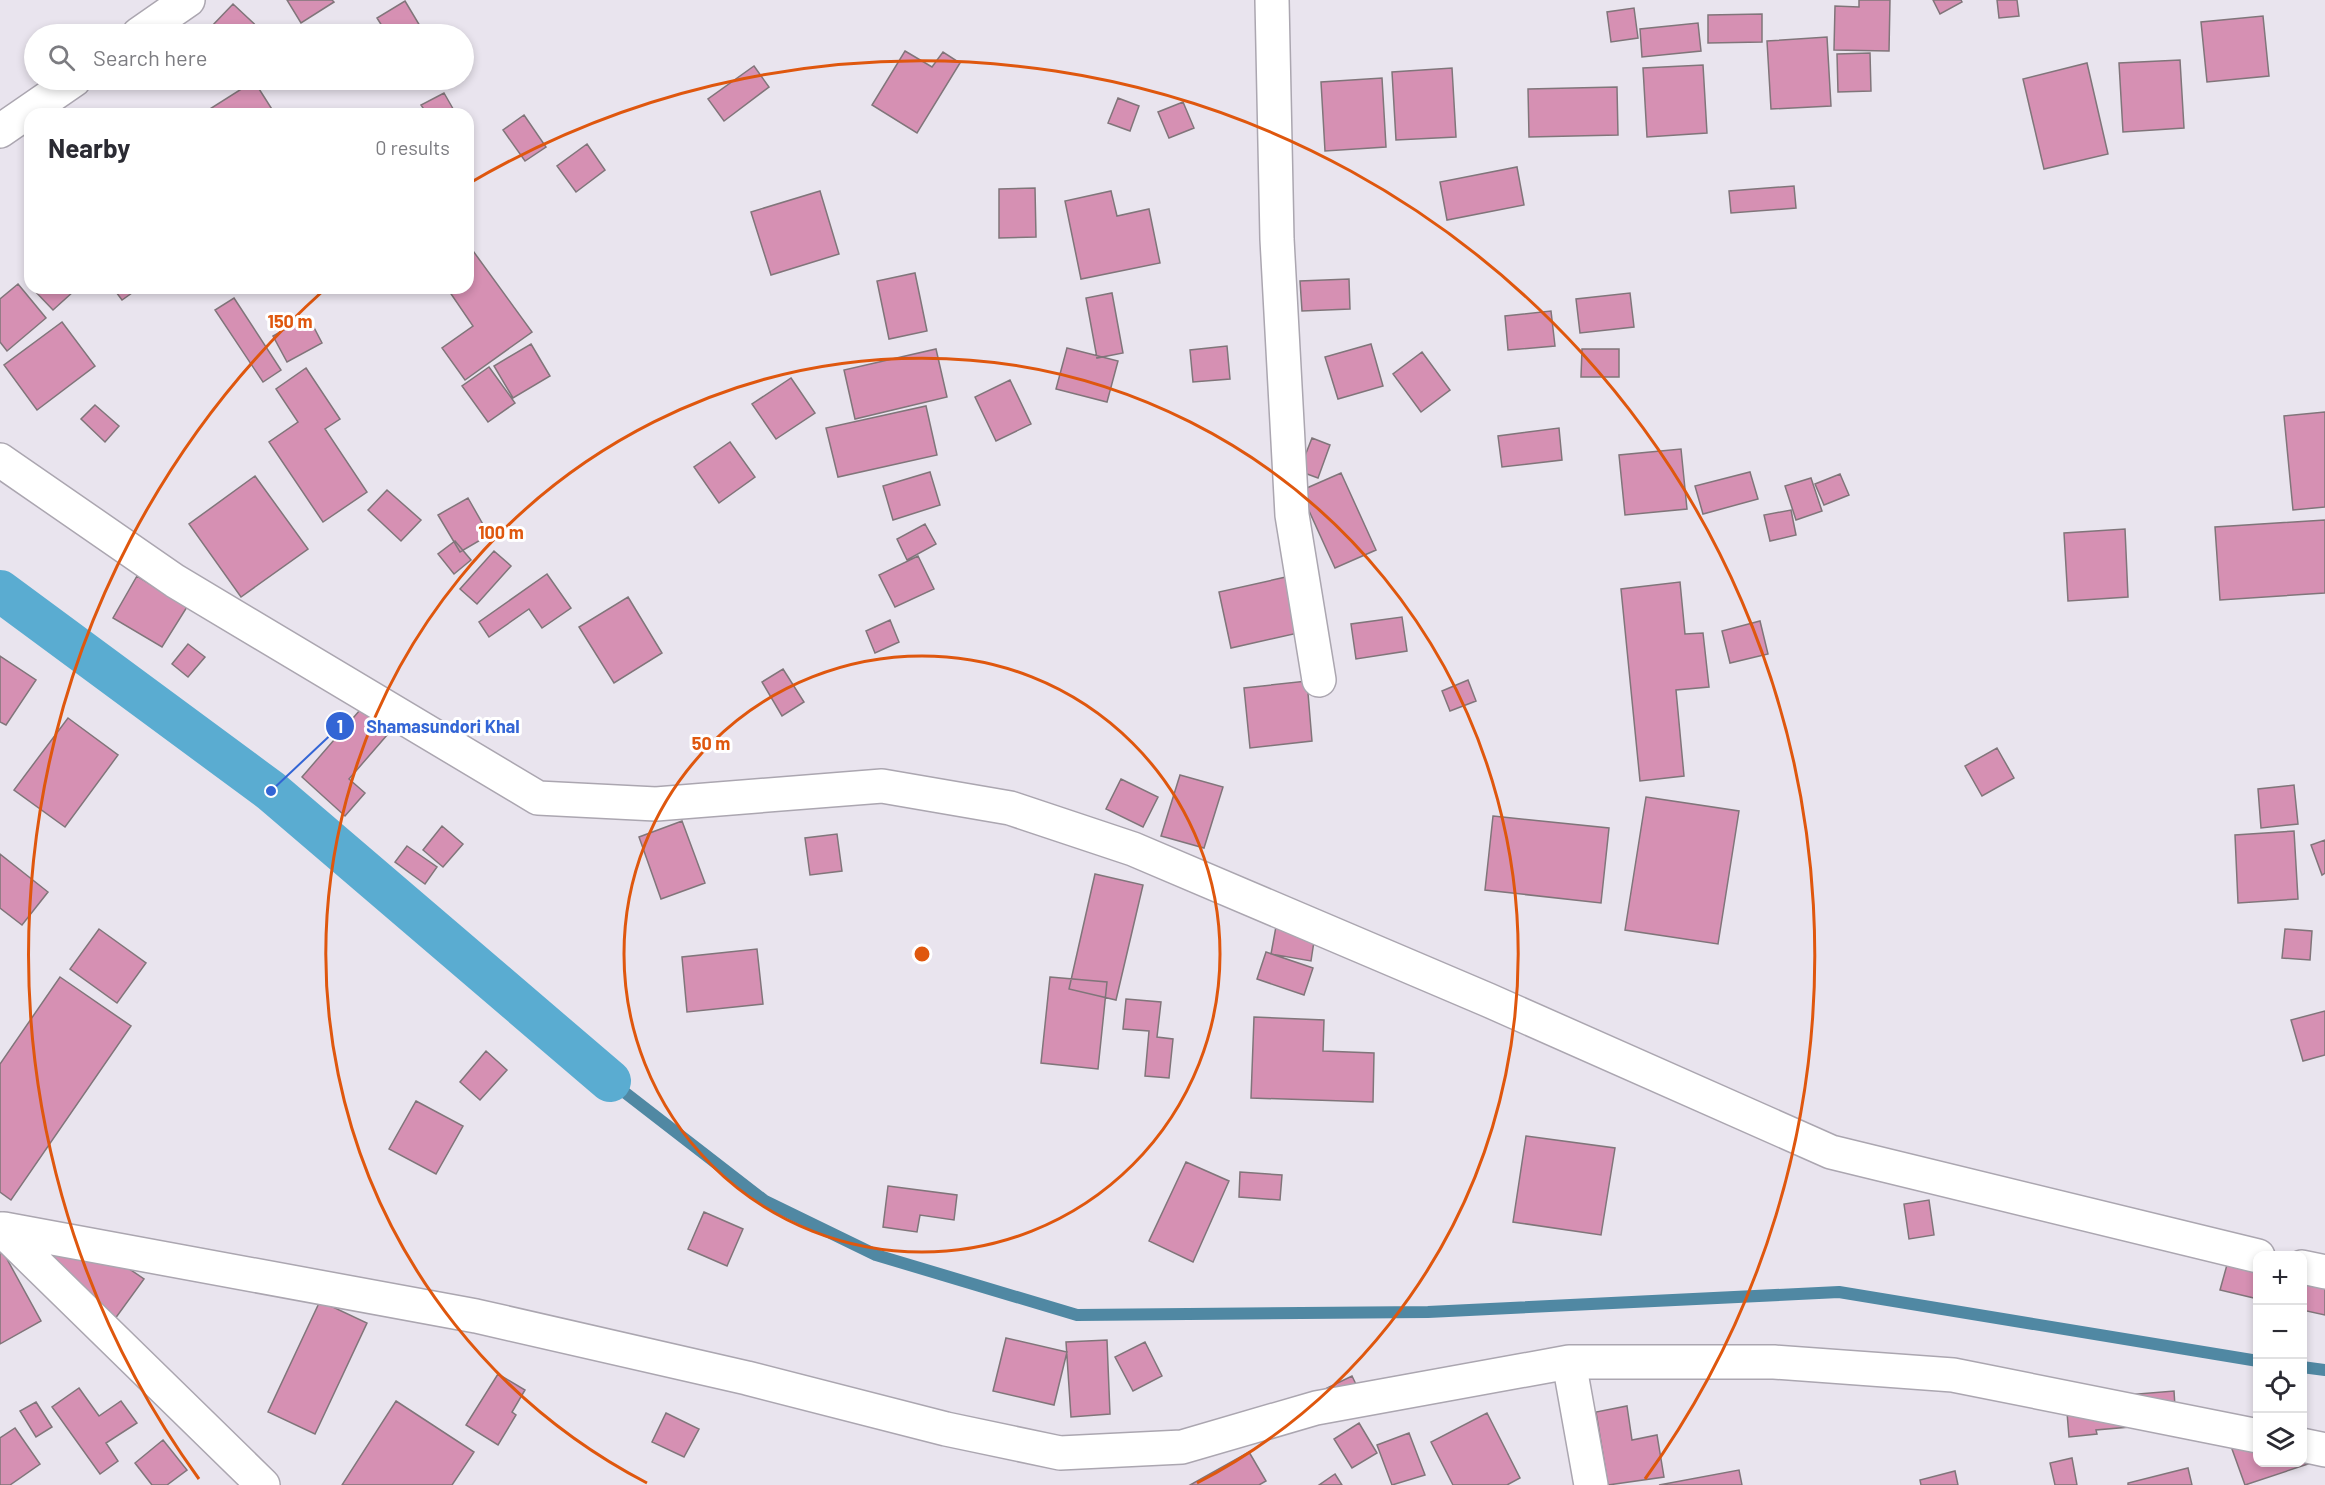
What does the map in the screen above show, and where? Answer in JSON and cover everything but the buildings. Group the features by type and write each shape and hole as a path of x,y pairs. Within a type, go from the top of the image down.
{"street":[{"path":"153,24 188,0"},
{"path":"1272,0 1277,239 1292,515 1319,680"},
{"path":"33,108 59,90"},
{"path":"0,131 24,114"},
{"path":"0,460 175,581 538,798 656,804 882,786 1010,808 1133,849 1488,1000 1831,1152 2253,1255"},
{"path":"2,1229 476,1316 747,1378 945,1429 1060,1453 1182,1447 1316,1408 1569,1362 1774,1362 1953,1375 2253,1435"},
{"path":"2,1229 263,1485"},
{"path":"2307,1268 2325,1272"},
{"path":"1569,1362 1591,1485"},
{"path":"2307,1446 2325,1450"}],"waterway":[{"path":"0,591 271,791 610,1081"},
{"path":"610,1081 765,1201 876,1255 1077,1315 1428,1312 1839,1292 2253,1360"},
{"path":"2307,1368 2325,1370"}],"place":[{"name":"Shamasundori Khal","path":"271,791"}]}
